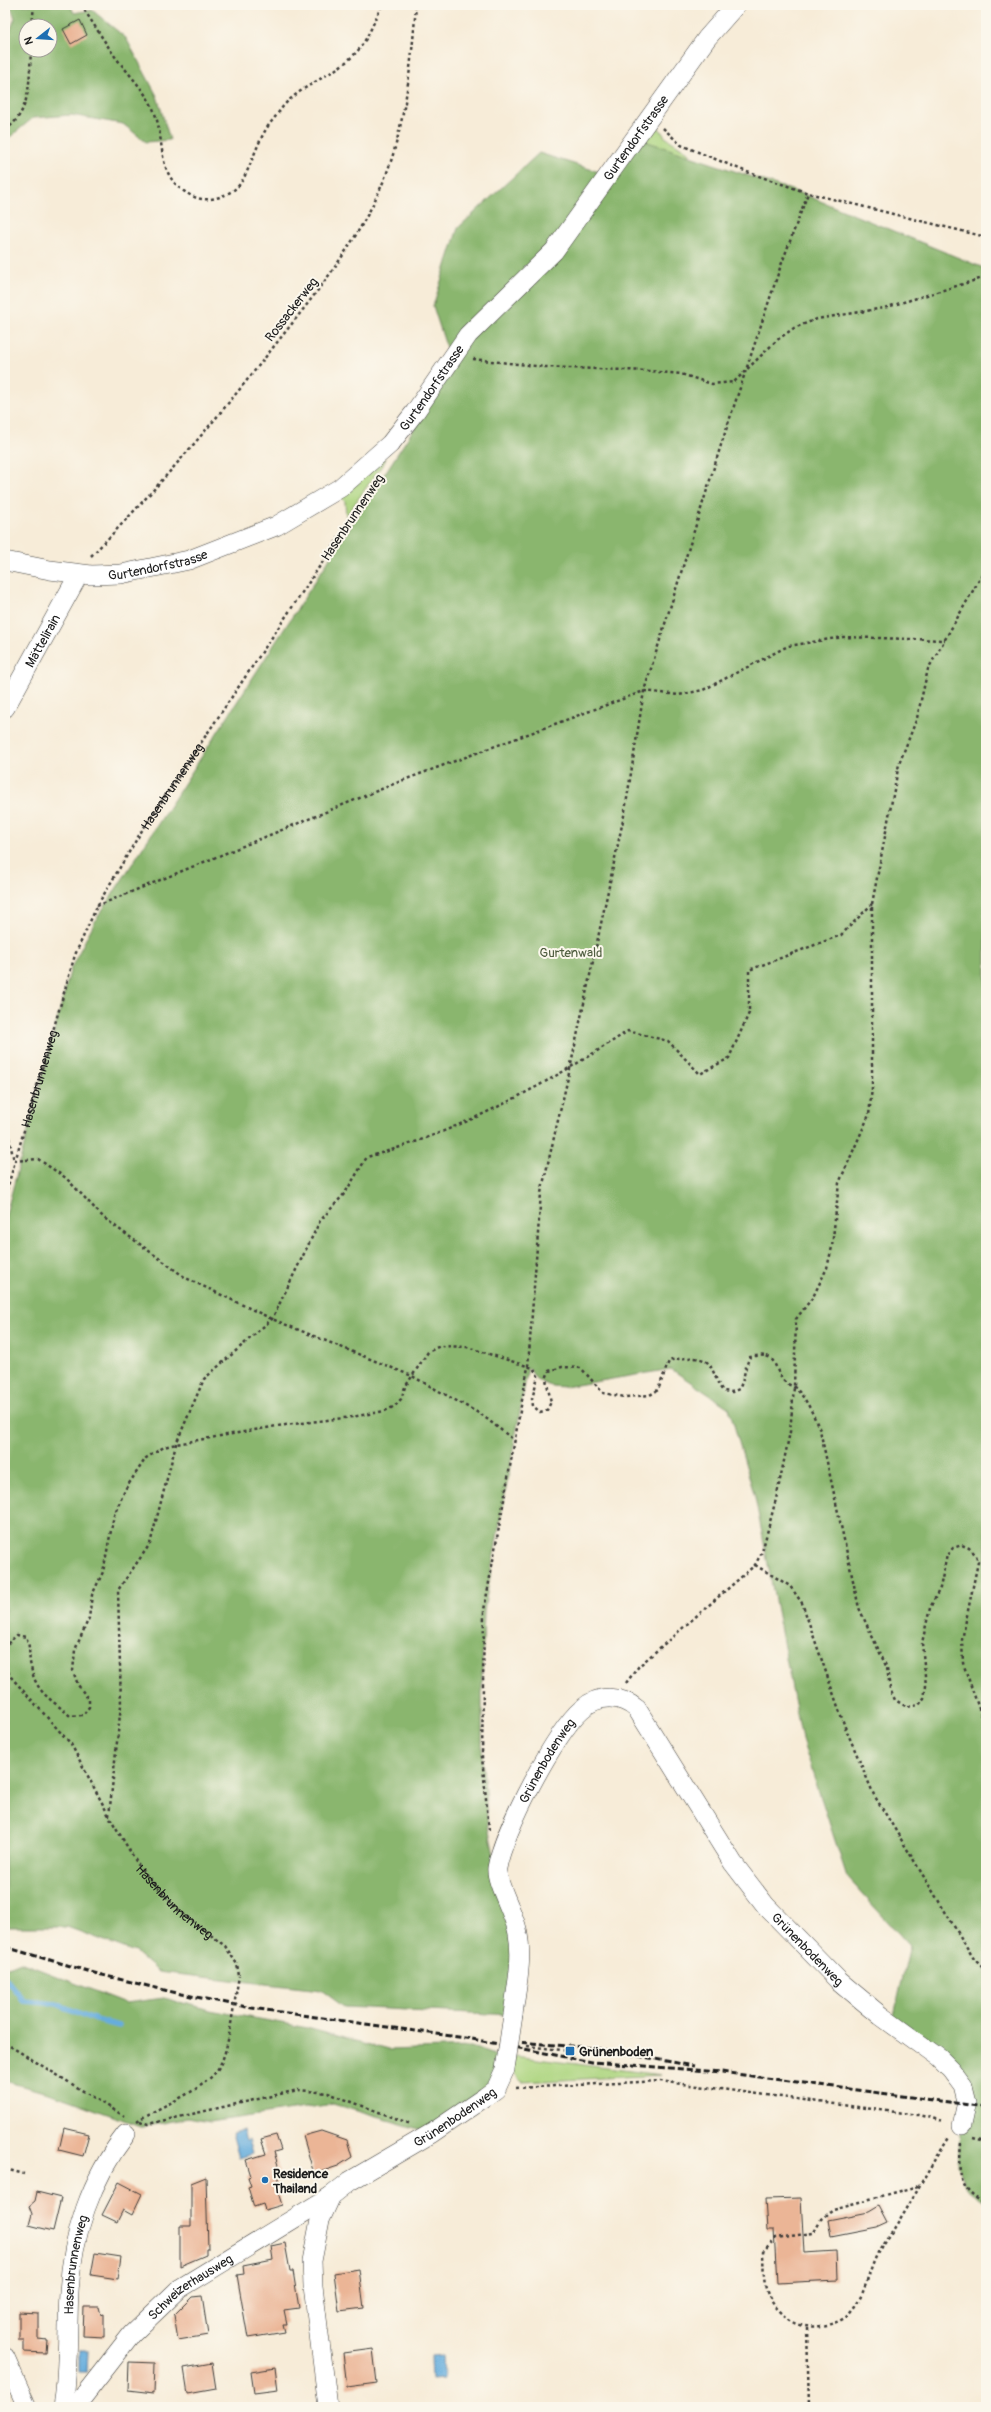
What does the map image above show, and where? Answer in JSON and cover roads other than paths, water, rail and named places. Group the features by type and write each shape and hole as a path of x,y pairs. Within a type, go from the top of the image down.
{"street":[{"name":"Gurtendorfstrasse","path":"5,561 79,574 121,574 188,560 276,526 340,488 390,444 415,412 468,335 554,251 707,38 736,5"},
{"name":"Mättelirain","path":"5,708 79,574"},
{"name":"Grünenbodenweg","path":"328,2407 313,2286 312,2261 320,2220 331,2196 350,2181 432,2133 496,2089 505,2069 518,1975 520,1943 516,1921 497,1869 519,1810 549,1753 563,1732 583,1708 594,1702 615,1698 624,1699 637,1709 733,1863 781,1923 856,1996 939,2058 951,2070 963,2086 967,2102 962,2125"},
{"name":"Hasenbrunnenweg","path":"63,2407 69,2289 76,2246 85,2208 97,2179 130,2124"},
{"name":"Schweizerhausweg","path":"76,2407 132,2334 179,2290 331,2196"},
{"path":"5,2358 26,2407"}],"water":[{"path":"243,2130 246,2140 249,2139 253,2154 239,2158 232,2133"},
{"path":"79,2350 89,2350 88,2372 79,2372"},
{"path":"443,2355 444,2378 432,2379 431,2356"}],"waterway":[{"path":"5,1978 24,2001 57,2004 96,2020 119,2026"}],"railway":[{"path":"5,1947 98,1974 181,1994 252,2008 472,2039 592,2062 721,2072 986,2107"},
{"path":"504,2041 594,2048 694,2066"}],"place":[{"name":"Grünenboden","path":"570,2051"},
{"name":"Residence Thailand","path":"265,2180"}],"park label":[{"name":"Gurtenwald","path":"571,952"}]}
